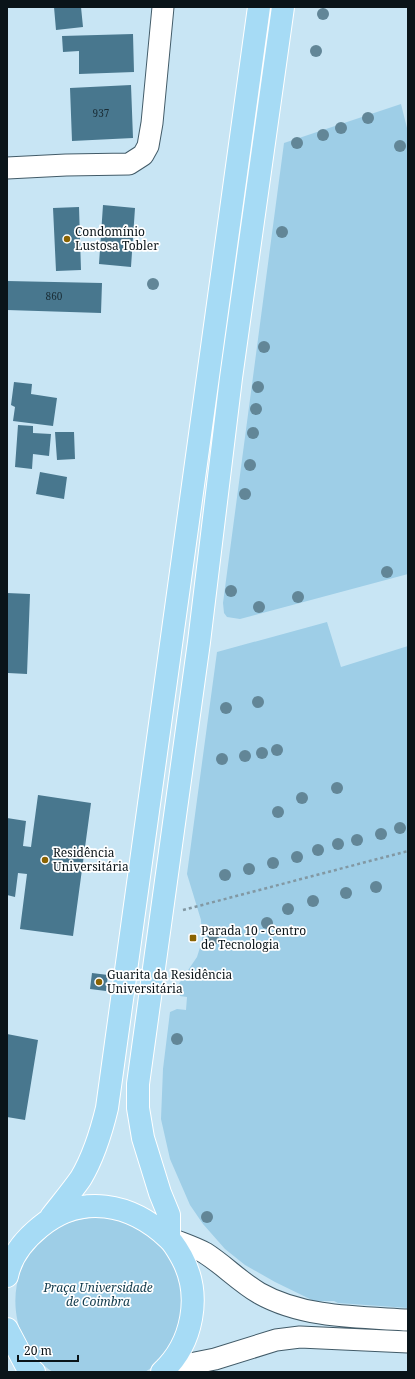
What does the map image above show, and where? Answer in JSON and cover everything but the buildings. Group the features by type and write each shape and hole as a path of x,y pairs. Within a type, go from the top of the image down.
{"main road":[{"path":"8,1270 25,1239 51,1217 81,1178 100,1137 107,1108 259,7"},
{"path":"169,1238 169,1215 160,1193 143,1138 138,1108 138,1084 199,642 231,378 283,7"},
{"path":"51,1217 76,1208 105,1206 132,1212 169,1238 186,1266 192,1287 193,1307 190,1327 183,1344 164,1371"},
{"path":"7,1329 25,1367"}],"street":[{"path":"7,168 130,164 143,155 148,146 152,123 163,7"},
{"path":"169,1215 205,1253 259,1293 293,1307 348,1316 408,1320"},
{"path":"169,1238 205,1253"},
{"path":"164,1371 214,1359 276,1340 300,1337 408,1342"}],"path":[{"path":"161,914 197,907 408,851"}],"green space":[{"path":"401,104 408,132 408,574 240,619 227,617 224,613 223,603 284,143"},
{"path":"327,622 341,667 408,646 408,1308 338,1303 334,1301 314,1301 245,1265 225,1249 203,1224 190,1205 170,1159 161,1119 163,1069 170,1012 177,1009 186,1010 187,997 180,996 176,988 197,957 202,941 201,920 187,874 217,652"},
{"name":"Praça Universidade de Coimbra","path":"99,1217 138,1226 159,1243 171,1260 179,1280 182,1300 181,1321 174,1341 162,1358 145,1372 53,1372 36,1358 24,1340 18,1321 15,1300 18,1279 26,1260 38,1242 60,1226 71,1222"}],"place":[{"name":"Condomínio Lustosa Tobler","path":"67,239"},
{"name":"Residência Universitária","path":"45,860"},
{"name":"Parada 10 - Centro de Tecnologia","path":"193,938"},
{"name":"Guarita da Residência Universitária","path":"99,982"}]}
